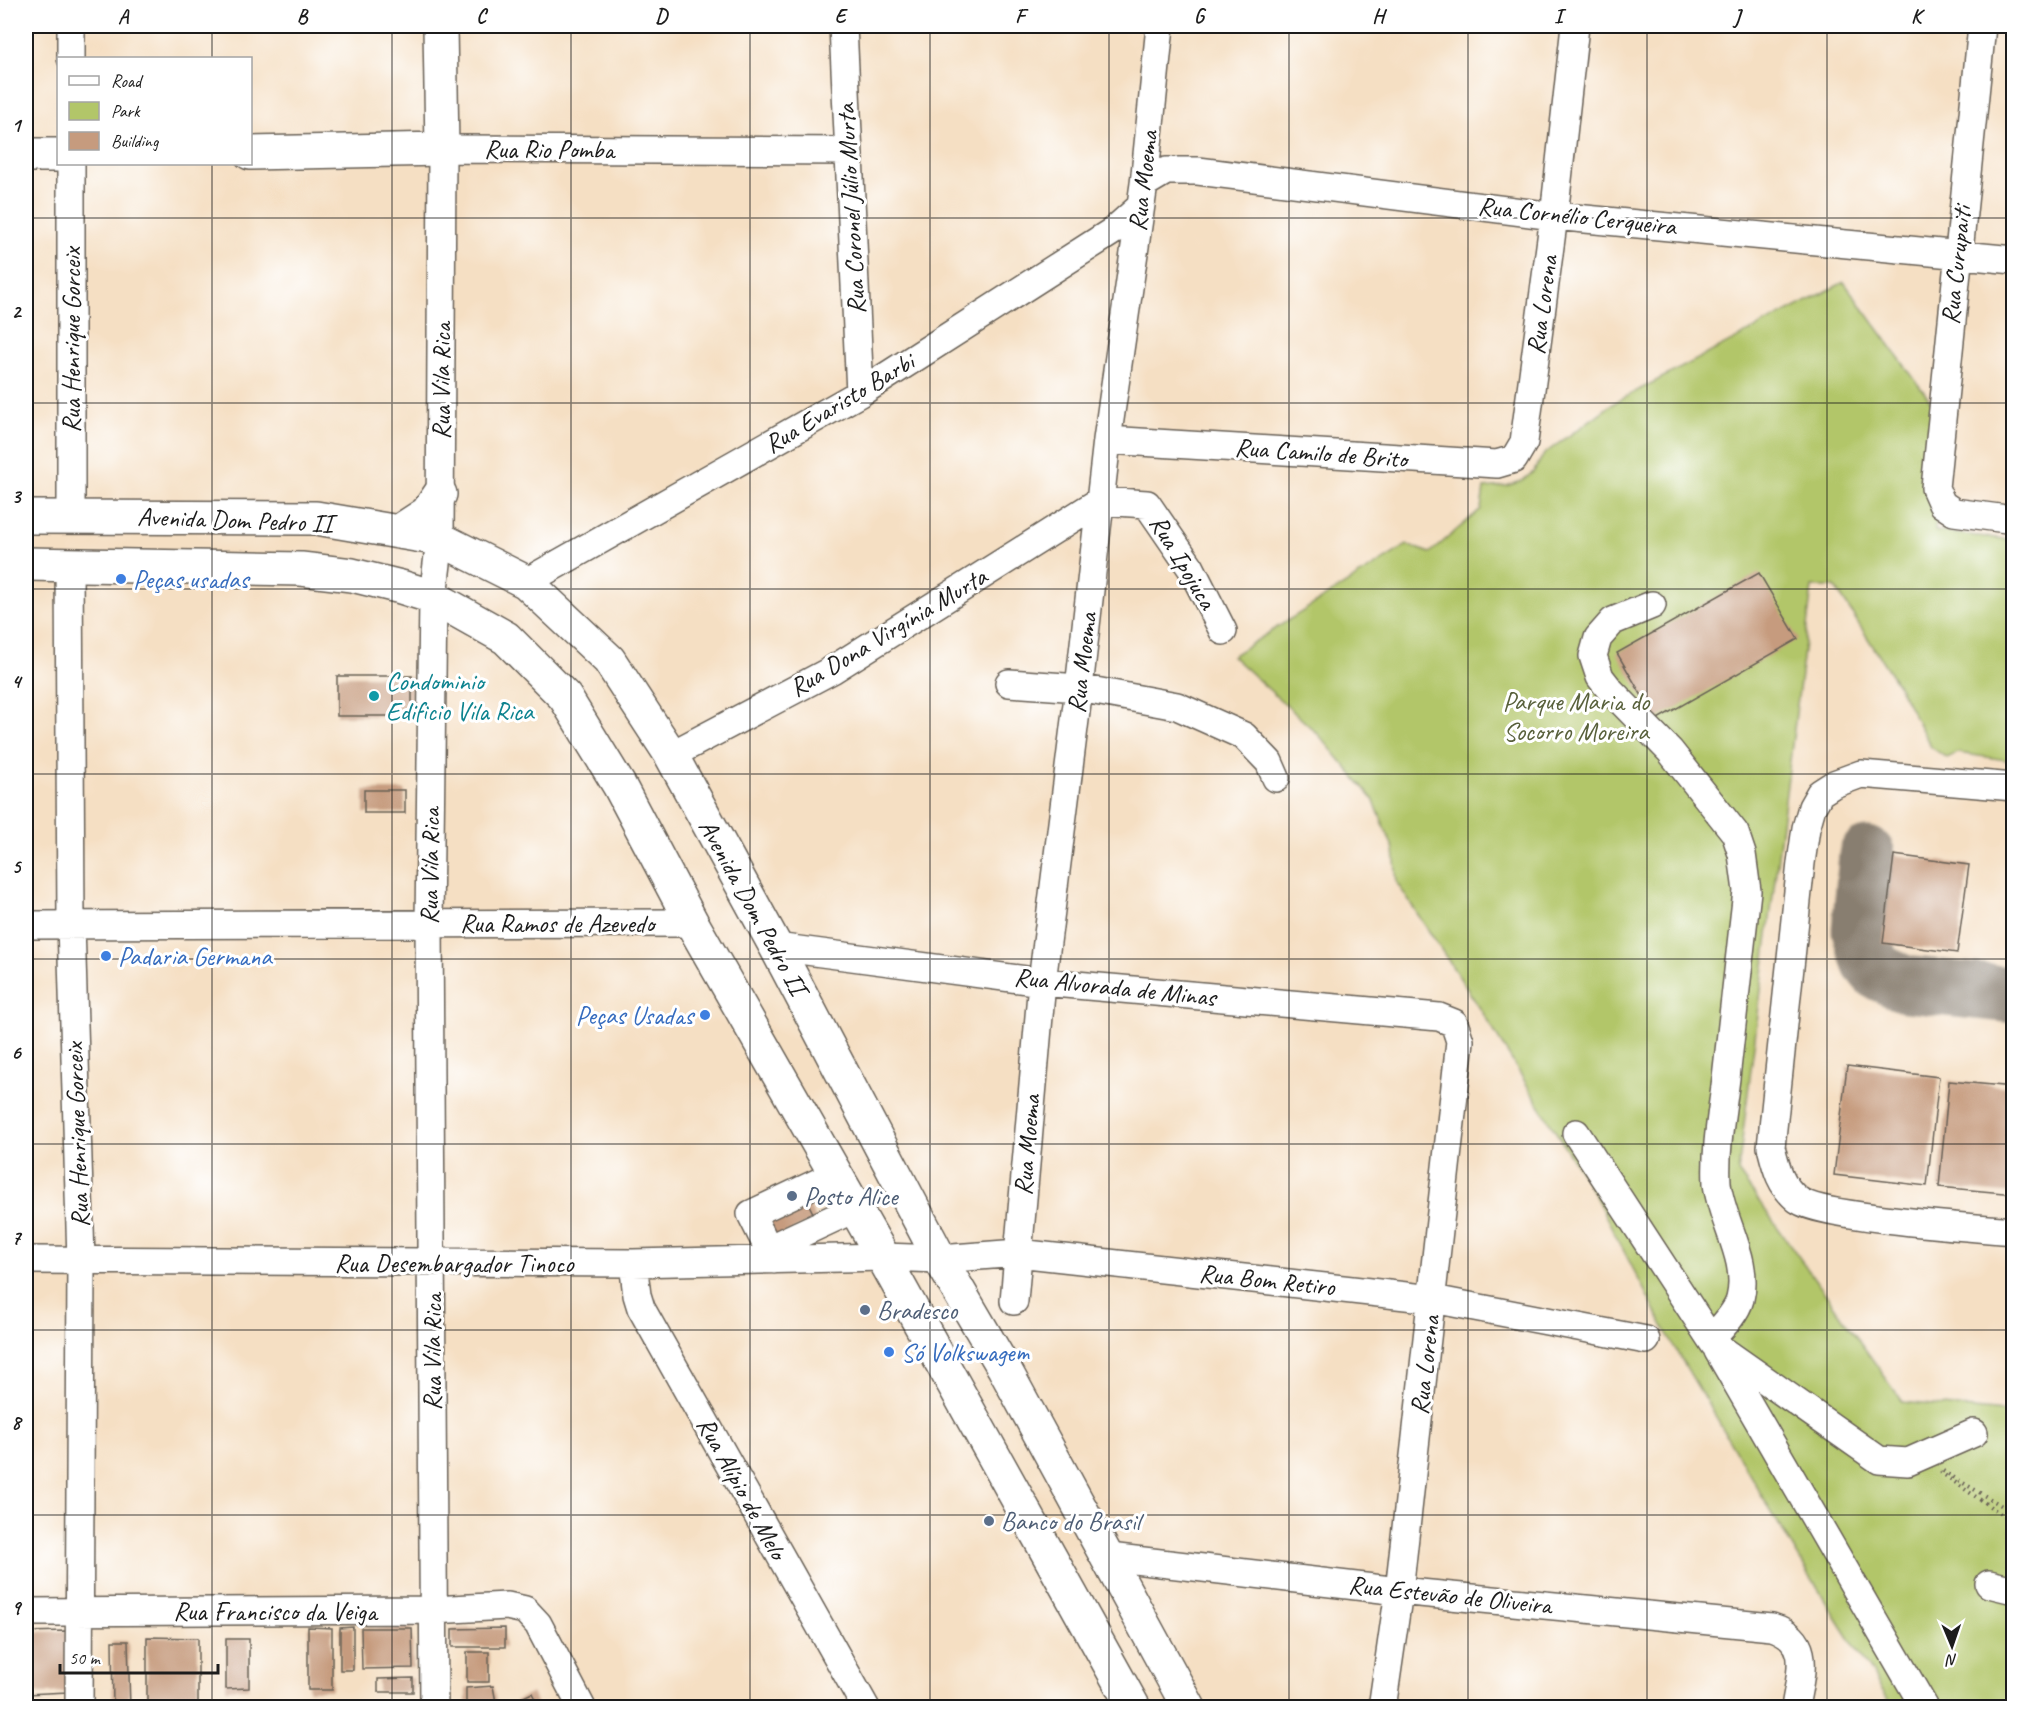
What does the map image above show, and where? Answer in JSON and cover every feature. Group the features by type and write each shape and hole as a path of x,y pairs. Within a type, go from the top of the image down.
{"main road":[{"name":"Rua Vila Rica","path":"440,26 442,149"},
{"name":"Rua Rio Pomba","path":"252,153 442,149"},
{"path":"26,155 57,154"},
{"path":"398,532 427,513 440,495"},
{"name":"Avenida Dom Pedro II","path":"26,517 316,518 440,539 526,582 609,660 670,755 776,947 940,1259 1109,1557 1189,1707"},
{"name":"Avenida Dom Pedro II","path":"26,564 302,568 352,575 433,597 506,638 565,697 619,784 692,923 856,1208 1134,1707"}],"street":[{"path":"71,26 71,57"},
{"name":"Rua Coronel Júlio Murta","path":"843,26 860,393"},
{"name":"Rua Moema","path":"1014,1301 1042,982 1107,440 1142,195 1160,26"},
{"name":"Rua Lorena","path":"1524,442 1554,216 1575,26"},
{"name":"Rua Curupaiti","path":"1982,26 1935,488 1942,504 1954,512 2013,520"},
{"name":"Rua Rio Pomba","path":"442,149 848,151"},
{"name":"Rua Vila Rica","path":"434,1707 432,1294 429,1263 429,924 433,597 440,539 442,149"},
{"name":"Rua Henrique Gorceix","path":"71,165 71,516"},
{"name":"Rua Cornélio Cerqueira","path":"1142,195 1166,171 1198,171 1554,216 2013,260"},
{"name":"Rua Evaristo Barbi","path":"526,582 860,393 1113,231 1142,195"},
{"name":"Rua Camilo de Brito","path":"1107,440 1497,464 1514,459 1524,442"},
{"name":"Rua Ipojuca","path":"1100,501 1147,504 1191,568 1223,631"},
{"name":"Rua Dona Virgínia Murta","path":"670,755 832,670 1100,501"},
{"name":"Rua Henrique Gorceix","path":"69,563 72,924 81,1260 79,1707"},
{"path":"1652,604 1613,621 1598,638 1593,656 1600,677 1611,691 1670,751 1735,832 1742,854 1747,891 1720,1126 1717,1182 1722,1208 1736,1248 1742,1280 1740,1300 1712,1341"},
{"path":"1009,683 1079,688 1177,706 1244,736 1269,762 1276,778"},
{"path":"2013,788 1861,774 1834,784 1821,793 1812,807 1806,828 1801,863 1771,1147 1780,1180 1798,1201 1821,1209 1883,1218 2013,1231"},
{"name":"Rua Ramos de Azevedo","path":"26,925 692,923"},
{"name":"Rua Alvorada de Minas","path":"776,947 1042,982 1440,1017 1454,1023"},
{"name":"Rua Lorena","path":"1382,1707 1399,1591 1433,1299 1460,1041 1454,1023"},
{"path":"1576,1133 1712,1341 1925,1707"},
{"path":"836,1174 751,1214 771,1255 823,1224 856,1208"},
{"path":"806,1188 839,1258"},
{"name":"Rua Bom Retiro","path":"883,1257 940,1259 1018,1253 1433,1299 1647,1340"},
{"name":"Rua Desembargador Tinoco","path":"26,1260 633,1263 771,1255 883,1257"},
{"name":"Rua Alípio de Melo","path":"633,1263 635,1286 641,1308 866,1707"},
{"path":"1712,1341 1879,1460 1908,1462 1974,1433"},
{"name":"Rua Estevão de Oliveira","path":"1109,1557 1399,1591 1772,1627 1789,1636 1799,1645 1802,1659 1795,1707"},
{"name":"Rua Francisco da Veiga","path":"26,1612 433,1610 507,1606 525,1610 538,1624 582,1707"}],"path":[{"path":"1921,1458 2013,1513"},
{"path":"1921,1458 1997,1514 2013,1523"}],"green space":[{"name":"Parque Maria do Socorro Moreira","path":"1844,282 1945,421 1935,531 2013,540 2013,761 1958,753 1947,758 1931,747 1896,682 1835,587 1812,587 1738,1172 1903,1402 2013,1413 2013,1707 1893,1707 1801,1562 1673,1345 1594,1194 1481,1010 1397,883 1394,850 1373,799 1319,735 1232,656 1407,545 1430,553 1481,509 1484,488 1506,486 1522,481 1534,471 1544,454 1614,403"}],"building":[{"path":"1759,573 1798,639 1656,720 1617,653"},
{"name":"Condominio Edificio Vila Rica","path":"337,676 412,676 412,716 337,716"},
{"path":"364,790 405,790 405,813 364,813"},
{"path":"1894,855 1969,865 1957,953 1883,943"},
{"path":"1847,1066 1939,1077 1927,1186 1834,1175"},
{"path":"1949,1081 2014,1087 2014,1194 1939,1187"},
{"path":"806,1199 816,1219 773,1240 763,1220"},
{"path":"308,1627 332,1628 332,1690 308,1690"},
{"path":"353,1627 353,1670 340,1670 340,1628"},
{"path":"361,1628 412,1628 413,1668 362,1669"},
{"path":"505,1628 505,1647 452,1647 452,1629"},
{"path":"66,1631 68,1692 26,1694 26,1632"},
{"path":"147,1637 198,1638 198,1708 147,1708"},
{"path":"226,1639 249,1639 249,1688 226,1689"},
{"path":"112,1641 128,1641 130,1708 113,1708"},
{"path":"467,1652 489,1652 489,1682 467,1682"},
{"path":"413,1678 413,1692 378,1692 378,1679"},
{"path":"493,1686 497,1708 466,1708 466,1688"},
{"path":"532,1693 539,1707 518,1708 515,1701"}],"taxiway":[{"path":"1867,855 1860,930 1870,962 1878,972 1905,984 2014,995"}],"place":[{"name":"Peças usadas","path":"121,579"},
{"name":"Condominio Edificio Vila Rica","path":"374,696"},
{"name":"Padaria Germana","path":"106,956"},
{"name":"Peças Usadas","path":"705,1015"},
{"name":"Posto Alice","path":"792,1196"},
{"name":"Bradesco","path":"865,1310"},
{"name":"Só Volkswagem","path":"889,1352"},
{"name":"Banco do Brasil","path":"989,1521"}]}
